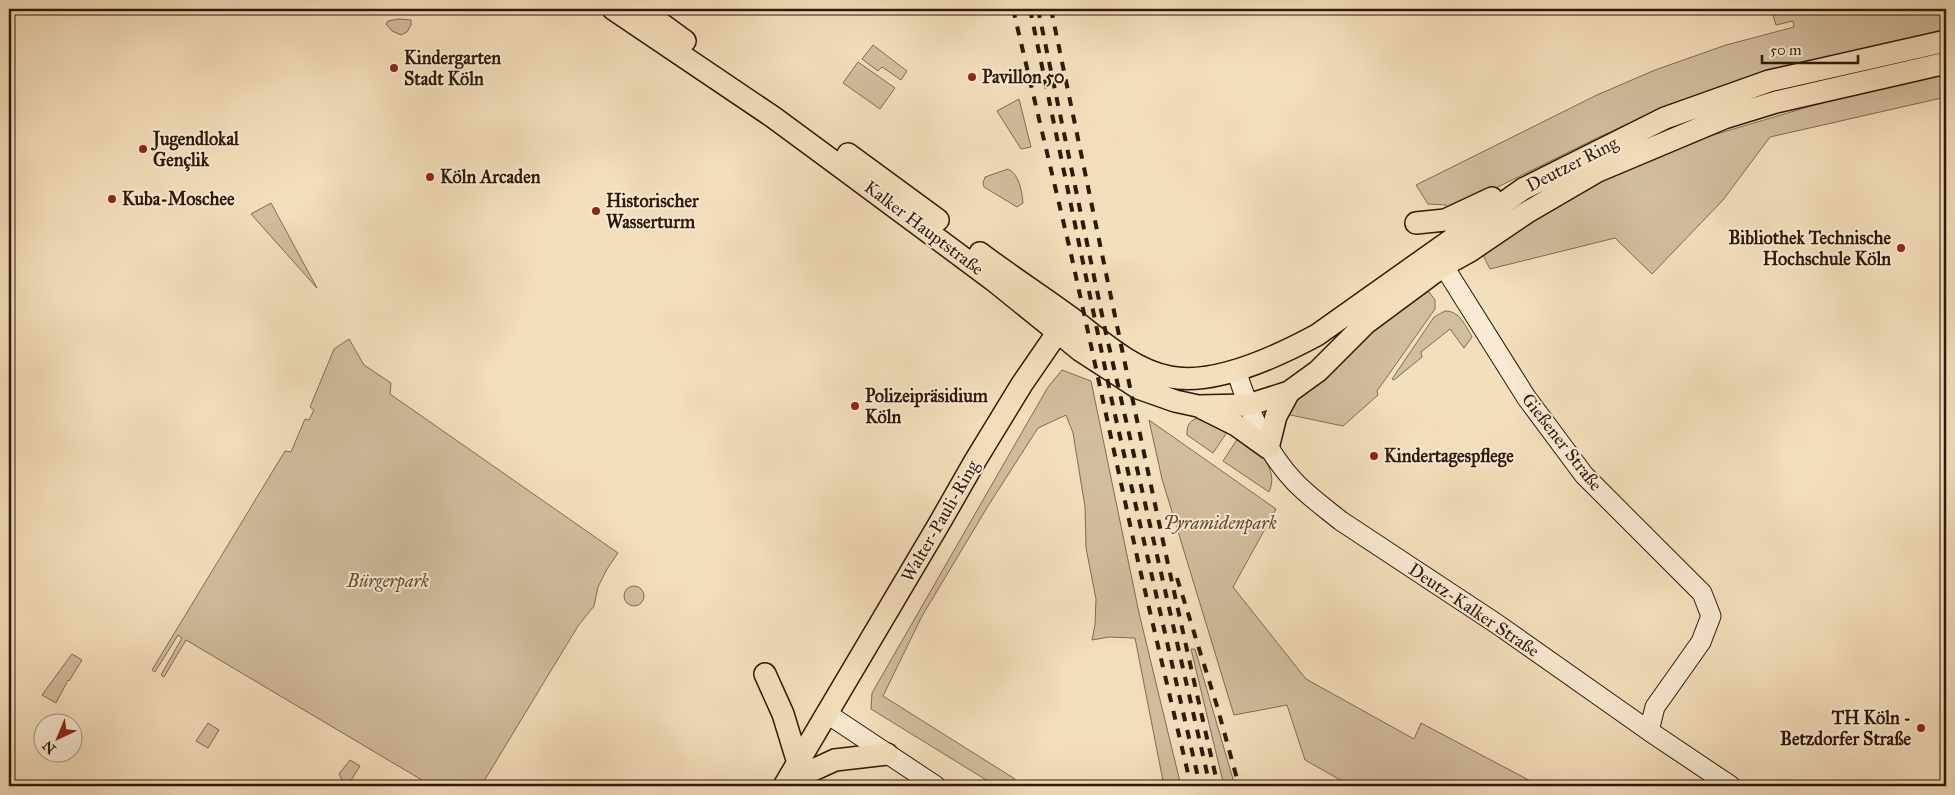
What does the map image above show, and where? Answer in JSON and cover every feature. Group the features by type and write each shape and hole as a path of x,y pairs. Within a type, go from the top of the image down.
{"main road":[{"name":"Kalker Hauptstraße","path":"613,9 773,117 959,254 1063,324 1103,343 1133,362 1170,377 1203,377 1236,370"},
{"name":"Kalker Hauptstraße","path":"641,9 839,147 992,261 1063,324 1081,351 1138,388 1175,402 1198,406 1248,405"},
{"name":"Deutzer Ring","path":"1248,405 1289,392 1318,371 1366,323 1439,258 1523,189 1665,118 1716,98 1769,80 1946,41"},
{"name":"Deutzer Ring","path":"1236,370 1293,348 1317,335 1439,258 1470,251 1526,213 1598,171 1724,118 1776,102 1946,63"},
{"path":"1416,223 1445,220 1485,201 1523,189"},
{"name":"Gießener Straße","path":"1439,258 1526,397 1584,475 1702,593 1711,616 1701,642 1664,694"},
{"name":"Walter-Pauli-Ring","path":"786,784 980,452 1022,384 1063,324"},
{"name":"Deutz-Kalker Straße","path":"1236,370 1248,405 1268,448 1295,482 1341,521 1497,624 1621,712 1731,786"},
{"path":"1198,406 1236,425 1268,448 1276,416 1289,392"},
{"path":"765,674 783,714 798,763"},
{"path":"1621,712 1640,707 1664,694"},
{"path":"1649,731 1654,707 1664,694"},
{"path":"826,713 936,786"},
{"path":"786,784 835,760 887,754"}],"green space":[{"path":"1771,9 1946,9 1946,30 1868,47 1764,75 1663,108 1597,138 1449,211 1446,205 1428,204 1416,185 1597,95 1655,70 1726,45 1794,27 1793,21 1776,25"},
{"path":"399,19 411,20 411,25 407,32 401,35 392,31 386,24 388,21"},
{"path":"873,45 907,71 901,80 882,67 878,71 862,59"},
{"path":"858,62 895,88 880,109 843,83"},
{"path":"1946,73 1946,97 1770,137 1723,200 1652,274 1615,238 1490,269 1482,253 1518,229 1612,174 1683,144 1882,85"},
{"path":"1019,99 1031,147 1021,149 997,111"},
{"path":"1008,169 1015,175 1021,188 1023,203 1017,207 984,187 983,183 985,177"},
{"path":"271,203 317,288 251,214"},
{"path":"1422,291 1429,292 1435,300 1435,309 1377,391 1378,395 1343,426 1281,413 1364,336"},
{"path":"1445,311 1455,313 1472,337 1464,348 1450,329 1421,352 1422,357 1394,380 1392,379 1434,317"},
{"name":"Bürgerpark","path":"349,339 364,365 391,383 390,394 618,553 598,587 594,606 578,626 481,786 432,786 186,640 164,677 161,675 182,638 178,635 155,672 152,670 285,451 291,452 305,419 309,420 314,410 310,407 334,349"},
{"path":"1062,370 1091,381 1139,613 1181,786 1164,786 1135,638 1109,637 1092,640 1095,625 1096,599 1086,548 1085,507 1073,433 1066,415 1038,428 988,506 922,616 883,696 1015,779 1010,786 996,786 871,709 872,693 1048,387"},
{"path":"1197,418 1208,419 1230,428 1213,453 1187,435 1189,425"},
{"name":"Pyramidenpark","path":"1149,420 1276,509 1233,587 1306,679 1414,739 1421,723 1540,786 1351,786 1305,760 1287,705 1234,715 1162,479"},
{"path":"1240,435 1253,446 1269,467 1272,483 1269,492 1223,461"},
{"path":"634,586 641,589 644,596 641,603 634,606 627,603 624,596 627,589"},
{"path":"1191,649 1195,649 1235,786 1224,786"},
{"path":"72,654 82,660 68,680 56,703 42,695"},
{"path":"208,723 219,730 208,748 196,741"},
{"path":"350,760 360,766 350,782 342,780 339,774"}],"railway":[{"path":"1013,9 1071,254 1138,561 1191,786"},
{"path":"1030,9 1113,406 1200,786"},
{"path":"1038,9 1105,329 1210,786"},
{"path":"1051,9 1153,495 1218,786"},
{"path":"1177,578 1217,706 1239,786"}],"place":[{"name":"Kindergarten Stadt Köln","path":"394,68"},
{"name":"Pavillon 50","path":"972,77"},
{"name":"Jugendlokal Gençlik","path":"143,149"},
{"name":"Köln Arcaden","path":"430,177"},
{"name":"Kuba-Moschee","path":"112,199"},
{"name":"Historischer Wasserturm","path":"596,211"},
{"name":"Bibliothek Technische Hochschule Köln","path":"1901,248"},
{"name":"Polizeipräsidium Köln","path":"855,406"},
{"name":"Kindertagespflege","path":"1374,456"},
{"name":"TH Köln - Betzdorfer Straße","path":"1921,728"}]}
